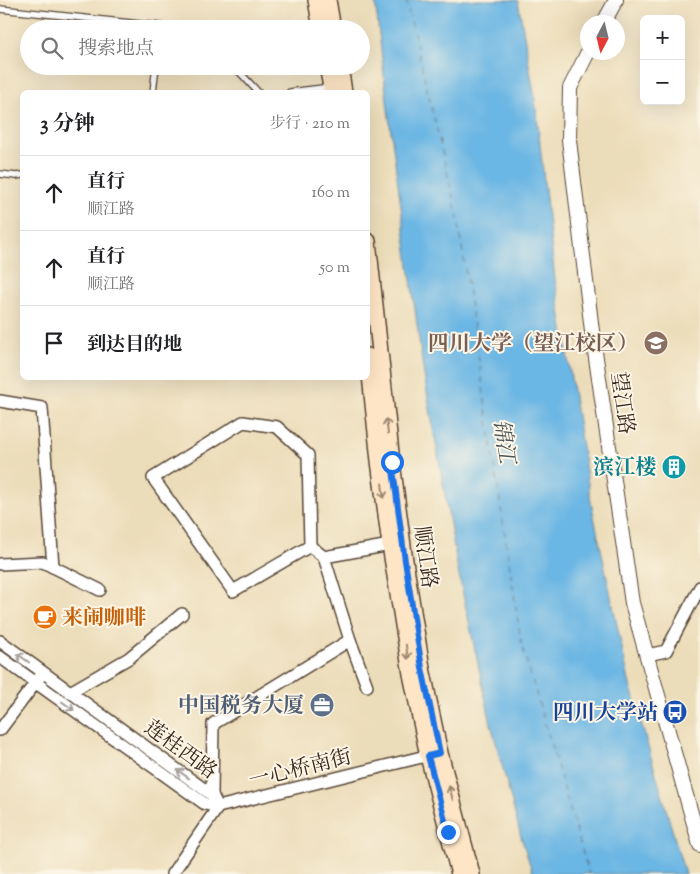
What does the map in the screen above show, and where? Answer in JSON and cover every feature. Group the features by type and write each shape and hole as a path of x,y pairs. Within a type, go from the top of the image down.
{"main road":[{"path":"316,0 319,20"},
{"path":"328,0 331,20"},
{"path":"330,75 335,90"},
{"path":"335,90 338,75"},
{"name":"顺江路","path":"370,258 383,388 405,561 434,754 460,874"},
{"name":"顺江路","path":"370,375 390,545 411,674 472,874"}],"street":[{"path":"608,15 616,0"},
{"name":"望江路","path":"584,60 570,88 569,140 592,331 632,603 700,845"},
{"path":"0,401 42,408 53,567"},
{"path":"243,422 277,427 308,455 310,546 233,591 153,478 243,422"},
{"path":"324,557 390,545"},
{"path":"310,546 324,557 350,640 367,686"},
{"path":"0,564 43,562 100,590"},
{"path":"647,655 666,651 700,587"},
{"path":"70,692 129,658 182,614"},
{"path":"212,795 213,724 350,640"},
{"name":"莲桂西路","path":"0,641 212,795 218,807"},
{"name":"莲桂西路","path":"0,658 205,804 218,807"},
{"path":"0,730 43,672"},
{"name":"一心桥南街","path":"218,807 434,754"},
{"path":"172,874 218,807"}],"lane":[{"path":"0,4 8,9"},
{"path":"0,9 100,20"},
{"path":"153,90 155,75"},
{"path":"242,75 256,90"},
{"path":"0,174 20,175"}],"water":[{"name":"锦江","path":"375,0 518,0 535,99 555,279 591,502 629,681 685,874 533,874 521,837 491,724 459,576 423,369"}],"ferry route":[{"path":"406,0 457,214 521,642 589,874"}],"place":[{"name":"四川大学（望江校区）","path":"656,343"},
{"name":"滨江楼","path":"674,467"},
{"name":"来闹咖啡","path":"45,617"},
{"name":"中国税务大厦","path":"322,705"},
{"name":"四川大学站","path":"675,712"}],"route":[{"path":"392,462 422,668 440,753 428,756 448,832"}]}
